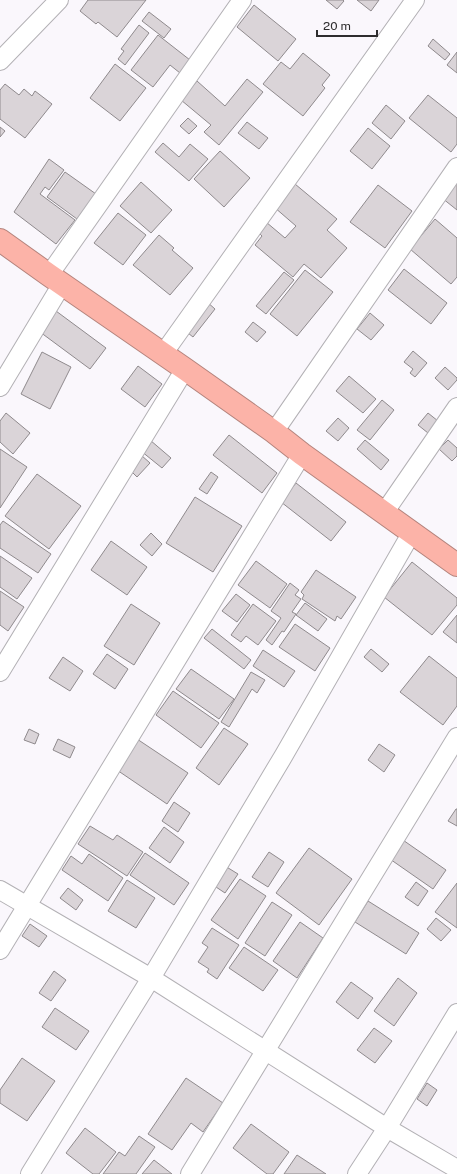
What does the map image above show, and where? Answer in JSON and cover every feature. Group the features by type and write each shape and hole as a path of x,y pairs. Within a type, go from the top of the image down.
{"highway":[{"path":"0,240 274,432 302,454 457,565"}],"street":[{"path":"0,61 59,0"},
{"path":"0,387 55,279 242,0"},
{"path":"163,354 416,0"},
{"path":"274,432 457,167"},
{"path":"0,672 185,369"},
{"path":"384,513 457,407"},
{"path":"0,950 302,454"},
{"path":"30,1174 151,978 284,755 412,532"},
{"path":"190,1174 457,736"},
{"path":"0,890 151,978 387,1128 457,1169"},
{"path":"357,1174 387,1128 457,1013"}],"building":[{"path":"88,0 146,0 117,37 98,22 96,24 80,11"},
{"path":"326,0 343,0 344,1 337,9"},
{"path":"357,0 379,0 371,11"},
{"path":"254,5 296,39 278,61 237,27"},
{"path":"149,12 171,29 164,38 142,21"},
{"path":"139,25 149,33 125,65 118,59 124,51 121,49"},
{"path":"158,35 190,60 180,73 170,65 153,87 131,70"},
{"path":"433,39 450,54 445,60 428,46"},
{"path":"457,52 457,73 447,65"},
{"path":"303,53 330,75 322,85 325,88 303,116 263,84 281,62 290,69"},
{"path":"115,64 146,88 120,121 90,98"},
{"path":"247,79 263,92 219,145 204,132 211,125 181,100 197,81 225,106"},
{"path":"5,84 19,95 24,89 32,96 35,91 52,104 25,138 0,119 0,90"},
{"path":"428,95 457,118 457,144 451,152 409,118"},
{"path":"386,105 405,121 391,139 372,123"},
{"path":"188,118 197,126 189,134 180,126"},
{"path":"247,122 268,138 259,149 238,133"},
{"path":"0,127 5,131 0,137"},
{"path":"368,128 390,146 372,169 350,151"},
{"path":"163,143 179,157 190,144 208,159 189,181 155,152"},
{"path":"220,151 250,178 224,207 194,179"},
{"path":"49,159 64,170 49,190 45,187 40,194 75,220 56,244 14,212"},
{"path":"65,172 96,194 77,219 47,197"},
{"path":"457,179 457,210 442,198"},
{"path":"141,182 172,210 151,233 120,206"},
{"path":"295,184 337,219 327,230 347,248 321,278 304,264 293,277 255,245 262,236 258,232 266,222 285,238 296,226 274,207"},
{"path":"378,185 412,211 385,248 350,222"},
{"path":"118,213 146,235 123,265 94,243"},
{"path":"435,219 457,238 457,277 451,284 410,249"},
{"path":"159,235 174,248 172,250 193,268 170,295 133,265"},
{"path":"404,269 447,303 431,324 388,290"},
{"path":"305,270 333,292 297,336 270,314"},
{"path":"284,272 294,280 266,314 256,306"},
{"path":"206,301 215,309 193,337 183,329"},
{"path":"56,311 106,348 90,369 40,332"},
{"path":"370,313 384,325 371,340 357,329"},
{"path":"253,322 266,332 257,342 245,332"},
{"path":"413,351 427,363 415,377 410,373 413,369 404,362"},
{"path":"42,352 71,367 50,409 21,394"},
{"path":"138,366 162,384 145,407 121,389"},
{"path":"445,367 457,378 448,390 435,378"},
{"path":"349,376 376,399 363,413 336,391"},
{"path":"382,400 394,410 370,440 357,430"},
{"path":"6,413 30,433 13,454 0,442 0,421"},
{"path":"428,413 438,421 428,433 418,425"},
{"path":"338,418 349,428 338,441 326,431"},
{"path":"229,435 277,473 262,493 213,455"},
{"path":"150,440 171,458 162,468 141,451"},
{"path":"365,440 389,460 381,470 357,449"},
{"path":"448,440 457,448 457,456 452,461 439,449"},
{"path":"0,449 27,467 0,508"},
{"path":"141,455 150,463 137,477 129,469"},
{"path":"211,472 218,477 207,494 199,489"},
{"path":"37,474 81,506 49,549 5,516"},
{"path":"296,483 346,522 331,541 281,502"},
{"path":"195,497 242,526 213,572 166,543"},
{"path":"3,521 51,554 38,573 0,548 0,525"},
{"path":"151,533 162,544 152,556 140,545"},
{"path":"111,541 147,567 127,595 91,570"},
{"path":"0,556 32,578 17,599 0,587"},
{"path":"256,561 287,584 270,608 238,585"},
{"path":"412,562 457,598 457,605 432,635 384,597"},
{"path":"316,570 356,597 341,619 337,616 335,621 302,599 304,595 301,592"},
{"path":"290,583 299,590 295,595 301,599 292,612 296,614 284,632 282,631 272,645 266,640 281,618 271,611"},
{"path":"0,591 24,607 8,631 0,625"},
{"path":"236,594 250,605 237,622 222,611"},
{"path":"305,603 327,619 318,631 296,615"},
{"path":"131,604 160,623 134,665 104,646"},
{"path":"253,604 276,621 258,645 246,636 241,642 231,635"},
{"path":"457,615 457,643 443,632"},
{"path":"295,624 330,648 315,671 279,647"},
{"path":"212,629 251,660 244,669 204,638"},
{"path":"371,649 389,664 382,672 364,657"},
{"path":"263,650 295,671 284,687 253,666"},
{"path":"107,654 128,669 115,689 93,674"},
{"path":"429,656 457,678 457,706 443,725 400,692"},
{"path":"63,657 83,671 70,691 49,678"},
{"path":"191,669 234,699 219,719 176,689"},
{"path":"251,672 265,680 257,693 252,689 229,727 221,722"},
{"path":"173,691 219,723 201,748 156,715"},
{"path":"224,728 248,744 219,785 196,768"},
{"path":"29,729 39,734 35,744 24,740"},
{"path":"134,737 188,773 167,804 114,768"},
{"path":"58,739 75,747 70,758 53,750"},
{"path":"379,744 395,755 384,772 368,760"},
{"path":"174,802 190,813 178,832 162,821"},
{"path":"457,809 457,826 448,821"},
{"path":"90,826 113,840 117,835 143,852 127,876 78,844"},
{"path":"164,827 184,842 170,863 149,848"},
{"path":"400,838 446,870 433,889 387,857"},
{"path":"309,848 352,879 319,925 276,893"},
{"path":"269,852 284,862 268,887 252,877"},
{"path":"145,853 189,883 174,905 130,875"},
{"path":"89,854 123,878 108,901 62,870 71,856 82,864"},
{"path":"225,866 238,874 225,893 213,885"},
{"path":"240,879 266,896 238,939 211,920"},
{"path":"127,880 155,898 136,928 108,911"},
{"path":"416,882 428,891 418,906 405,897"},
{"path":"457,883 457,928 435,912"},
{"path":"68,888 83,900 76,910 60,898"},
{"path":"368,901 419,933 406,954 355,922"},
{"path":"272,902 292,915 265,956 245,943"},
{"path":"436,918 451,930 441,941 427,929"},
{"path":"300,922 323,938 297,978 273,961"},
{"path":"30,924 47,936 39,947 22,936"},
{"path":"212,928 239,945 217,979 207,972 209,969 198,962 208,947 202,943"},
{"path":"244,947 278,970 263,991 229,968"},
{"path":"54,971 66,980 51,1001 39,993"},
{"path":"398,978 417,993 394,1026 374,1011"},
{"path":"351,982 373,998 358,1019 336,1002"},
{"path":"55,1008 89,1031 76,1050 42,1027"},
{"path":"374,1028 392,1041 375,1063 357,1050"},
{"path":"22,1058 55,1081 27,1121 0,1103 0,1090"},
{"path":"186,1078 223,1103 203,1132 191,1123 172,1150 148,1134"},
{"path":"427,1083 437,1090 427,1106 417,1099"},
{"path":"251,1124 289,1152 273,1174 267,1174 233,1148"},
{"path":"85,1128 116,1152 99,1174 93,1174 66,1153"},
{"path":"139,1136 155,1147 136,1174 103,1174 119,1152 125,1156"},
{"path":"297,1155 326,1174 284,1174"},
{"path":"154,1160 172,1174 142,1174"}]}
